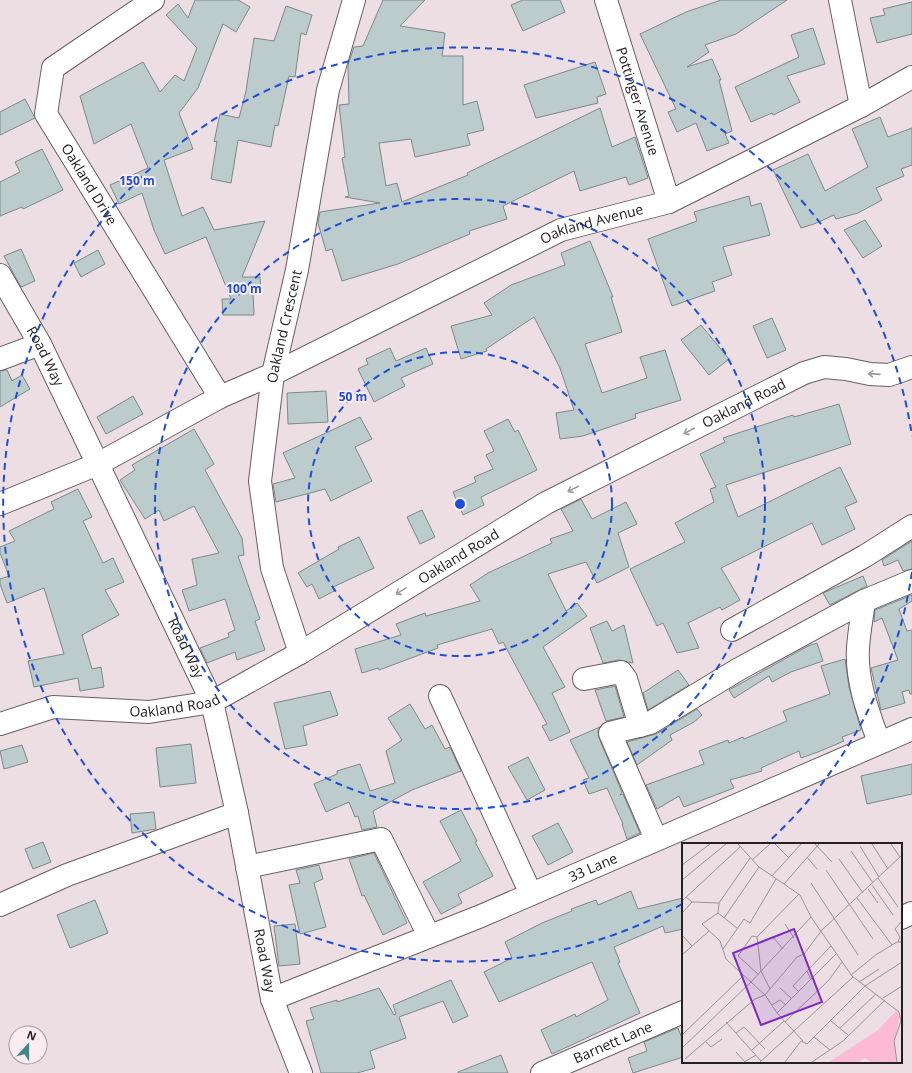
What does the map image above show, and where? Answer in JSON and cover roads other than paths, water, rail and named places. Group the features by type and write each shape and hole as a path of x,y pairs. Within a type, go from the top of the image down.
{"street":[{"name":"Oakland Drive","path":"153,0 53,68 46,114 220,396"},
{"name":"Oakland Crescent","path":"300,654 272,568 260,481 273,374 297,270 328,90 354,0"},
{"name":"Pottinger Avenue","path":"606,0 669,202"},
{"path":"840,0 861,106"},
{"name":"Oakland Avenue","path":"0,504 98,464 220,396 273,374 561,230 669,202 861,106 912,77"},
{"name":"Road Way","path":"0,275 40,344 212,702 237,813 272,999 301,1073"},
{"path":"0,358 40,344"},
{"name":"Oakland Road","path":"0,724 53,707 149,712 212,702 300,654 546,503 804,373 824,367 870,374 889,375 912,367"},
{"path":"732,630 865,556 912,526"},
{"path":"656,839 610,733 650,723 739,669 864,601 912,581"},
{"path":"864,601 858,648 859,672 865,703 880,742"},
{"path":"584,679 621,672 626,679 640,726"},
{"path":"440,696 531,894"},
{"name":"33 Lane","path":"272,999 531,894 912,729"},
{"path":"0,905 67,875 237,813"},
{"path":"247,867 381,839 429,936"},
{"path":"902,918 912,913"},
{"name":"Barnett Lane","path":"542,1073 682,1012"}]}
